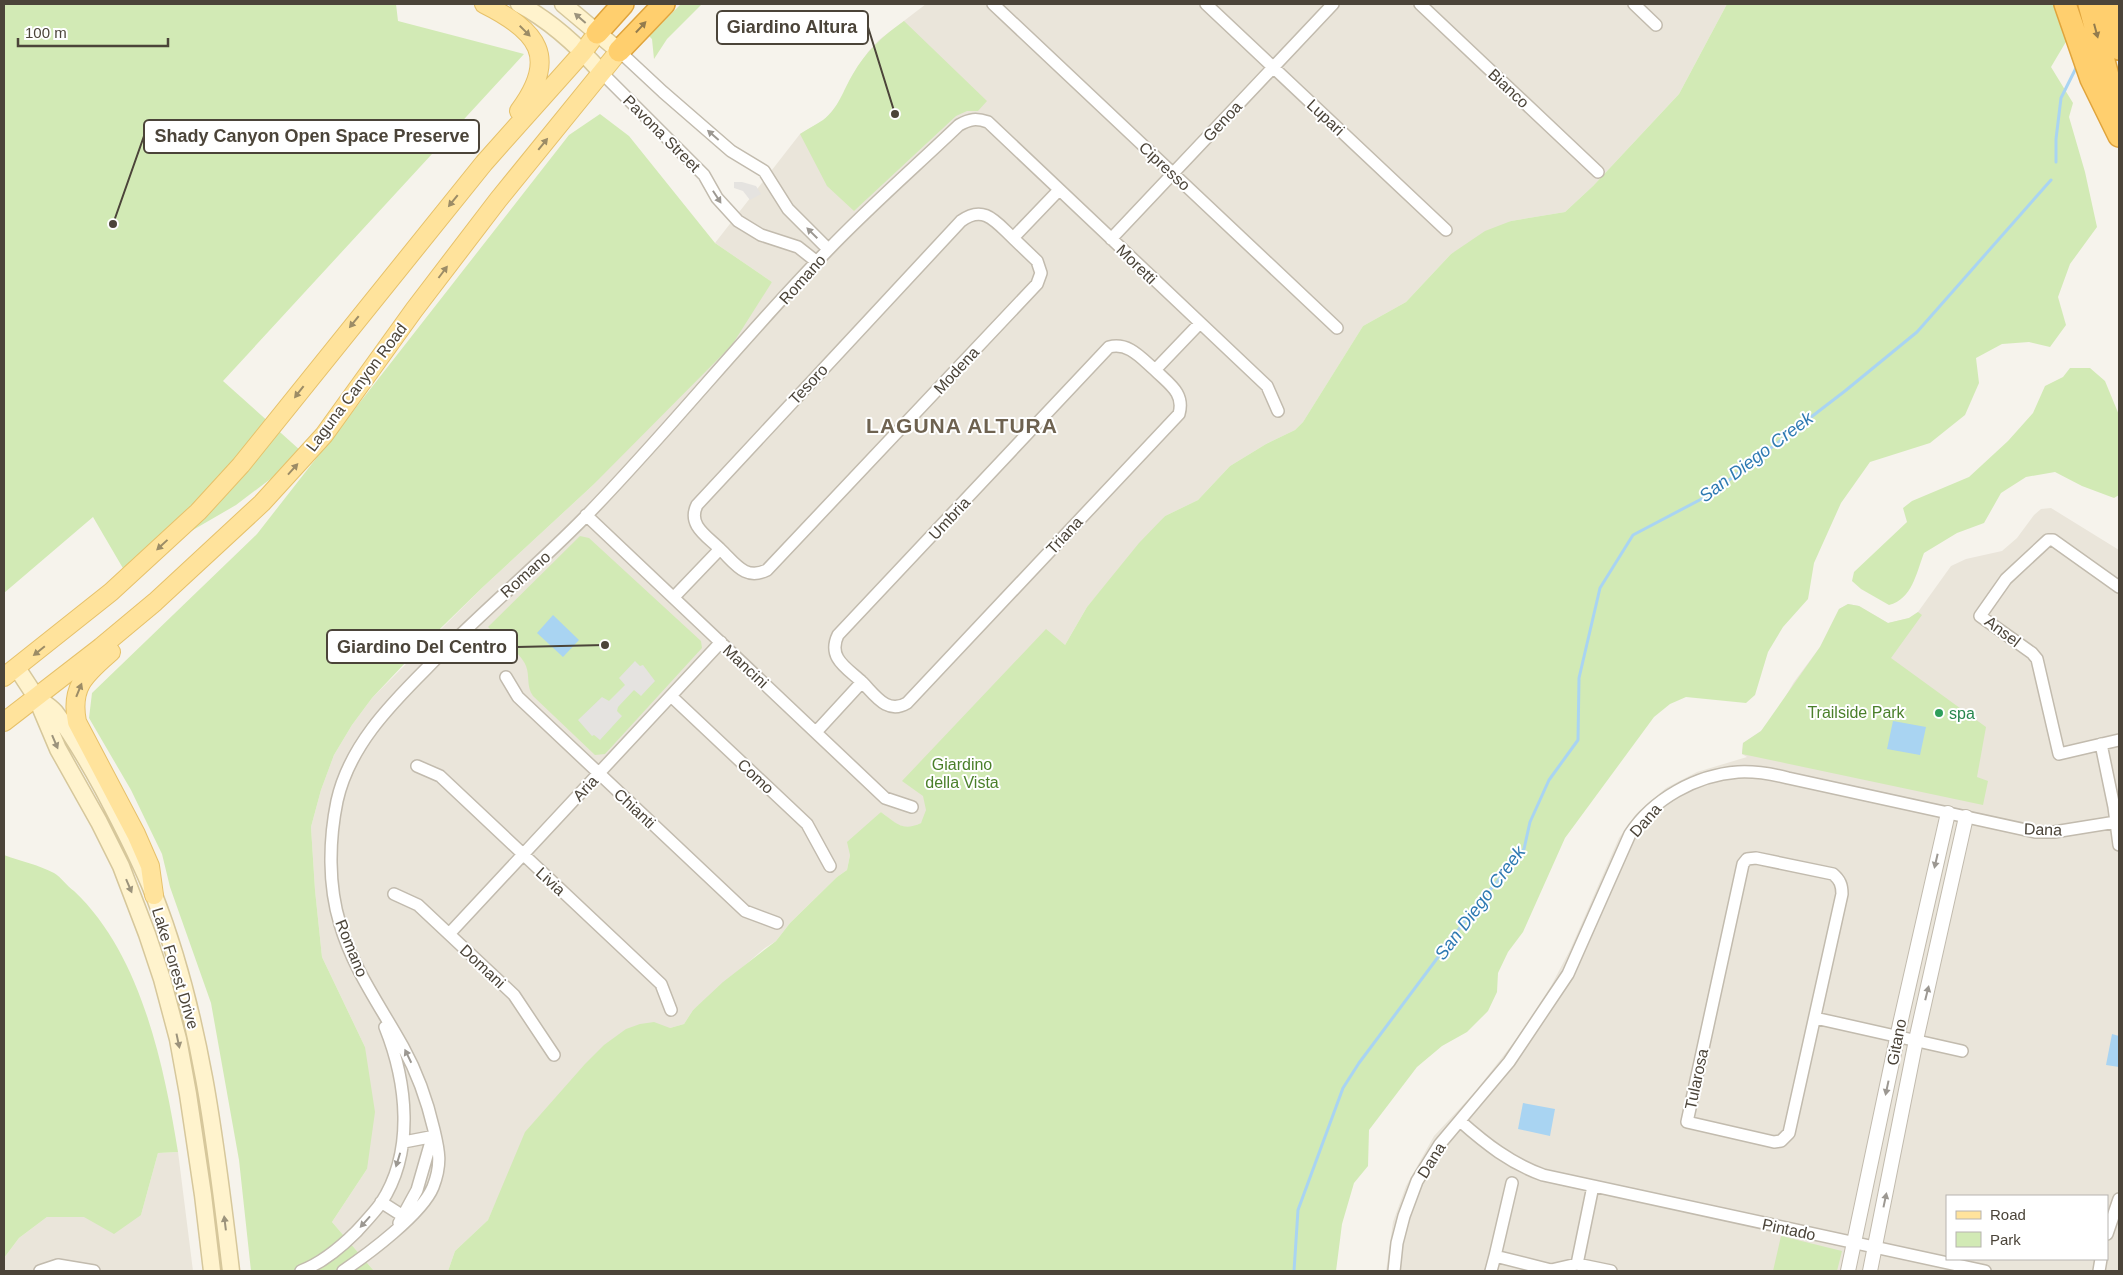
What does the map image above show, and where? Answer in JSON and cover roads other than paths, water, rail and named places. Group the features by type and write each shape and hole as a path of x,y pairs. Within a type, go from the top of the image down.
{"highway":[{"path":"597,33 622,4"},
{"path":"619,50 664,4"},
{"path":"2065,4 2091,79 2119,136"},
{"path":"2089,4 2113,48"},
{"path":"2107,4 2119,120"}],"main road":[{"path":"484,4 516,22 531,38 540,54 539,75 528,97 491,149 484,163"},
{"path":"519,4 547,21 583,52 601,72"},
{"path":"563,4 619,50"},
{"path":"10,673 111,592 198,512 241,465 484,163 583,52 597,33"},
{"name":"Laguna Canyon Road","path":"4,722 155,602 262,503 324,435 414,310 498,200 619,50"},
{"path":"154,895 150,866 136,834 77,722 74,704 79,686 97,665 165,607 232,545 262,503"},
{"name":"Lake Forest Drive","path":"10,673 54,711 95,774 154,895 180,975 196,1039 216,1147 230,1271"},
{"name":"Lake Forest Drive","path":"36,697 58,749 99,822 120,866 144,926 162,979 178,1039 186,1084 203,1195 212,1271"}],"street":[{"name":"Cipresso","path":"993,4 1337,328"},
{"name":"Lupari","path":"1206,4 1446,230"},
{"name":"Genoa","path":"1111,239 1333,4"},
{"name":"Bianco","path":"1420,4 1598,172"},
{"path":"1634,4 1656,25"},
{"name":"Pavona Street","path":"619,50 663,92 731,151 764,171 788,209 828,249"},
{"name":"Pavona Street","path":"601,72 704,175 727,210 738,221 761,235 798,246 817,262"},
{"name":"Romano","path":"343,1271 408,1220 425,1200 433,1187 439,1156 438,1142 427,1101 419,1081 404,1050 372,996 350,952 338,921 332,882 331,836 338,797 345,777 372,727 395,700 466,627 528,572 586,515 671,426 828,249 959,124 969,119 988,122"},
{"name":"Moretti","path":"988,122 1266,386 1278,411"},
{"path":"1013,238 1059,190"},
{"name":"Tesoro","path":"720,549 696,526 694,516 697,504 960,221 974,214 991,217 1013,238"},
{"name":"Modena","path":"720,549 748,573 756,574 767,570 1037,284 1041,272 1037,262 1013,238"},
{"path":"1155,370 1200,323"},
{"name":"Umbria","path":"862,682 836,658 834,643 845,628 1109,348 1119,344 1129,348 1155,370"},
{"name":"Triana","path":"862,682 886,706 894,708 907,702 1165,428 1178,414 1182,404 1179,394 1155,370"},
{"name":"Mancini","path":"586,515 885,798 912,807"},
{"name":"Ansel","path":"2119,587 2053,540 2048,540 2029,560 2013,571 1980,616 2032,653 2037,659 2059,754 2119,740"},
{"path":"674,598 720,549"},
{"name":"Aria","path":"449,934 721,642"},
{"name":"Chianti","path":"506,677 518,697 745,911 776,923"},
{"path":"816,732 862,682"},
{"name":"Como","path":"671,696 807,824 830,866"},
{"path":"2101,744 2114,807 2119,845"},
{"name":"Livia","path":"417,766 440,776 661,984 671,1010"},
{"name":"Dana","path":"1394,1271 1397,1243 1404,1216 1417,1181 1440,1144 1509,1062 1568,974 1630,834 1664,799 1708,777 1728,773 1752,772 1770,774 2044,832 2116,822"},
{"name":"Gitano","path":"1848,1271 1897,1036 1948,813"},
{"name":"Gitano","path":"1870,1271 1916,1040 1966,817"},
{"name":"Tularosa","path":"1756,858 1833,874 1838,879 1842,894 1815,1018 1789,1133 1786,1138 1774,1142 1687,1122 1743,864 1747,859 1756,858"},
{"name":"Domani","path":"394,894 418,905 514,995 554,1055"},
{"path":"301,1271 316,1264 342,1246 381,1202 392,1181 404,1142 401,1075 372,996"},
{"path":"1815,1018 1962,1051"},
{"name":"Pintado","path":"1460,1121 1488,1145 1522,1167 1543,1175 1985,1271"},
{"path":"404,1142 435,1136"},
{"name":"Romano","path":"390,1234 403,1216 417,1190 430,1145 435,1136"},
{"path":"1491,1271 1512,1183"},
{"path":"1577,1264 1593,1186"},
{"path":"2108,1231 2119,1199"},
{"path":"381,1202 403,1216"},
{"path":"1495,1256 1551,1270 1577,1264 1611,1271"},
{"path":"40,1271 58,1265 91,1270"}],"water":[{"path":"553,615 579,640 563,657 537,633"},
{"path":"1893,721 1926,727 1920,755 1887,749"},
{"path":"2112,1034 2119,1036 2119,1067 2106,1065"},
{"path":"1523,1103 1555,1109 1550,1136 1518,1129"}],"waterway":[{"name":"San Diego Creek","path":"2056,162 2056,139 2061,98 2078,64"},
{"name":"San Diego Creek","path":"1294,1271 1298,1210 1343,1088 1359,1063 1471,913 1524,849 1530,822 1549,780 1578,740 1579,678 1600,588 1633,535 1711,494 1845,391 1917,332 2051,180"}],"place":[{"name":"Giardino Altura","path":"895,114"},
{"name":"Shady Canyon Open Space Preserve","path":"113,224"},
{"name":"Giardino Del Centro","path":"605,645"},
{"name":"spa","path":"1939,713"}],"district":[{"name":"LAGUNA ALTURA","path":"962,426"}],"park label":[{"name":"Trailside Park","path":"1856,712"},
{"name":"Giardino della Vista","path":"962,773"}]}
